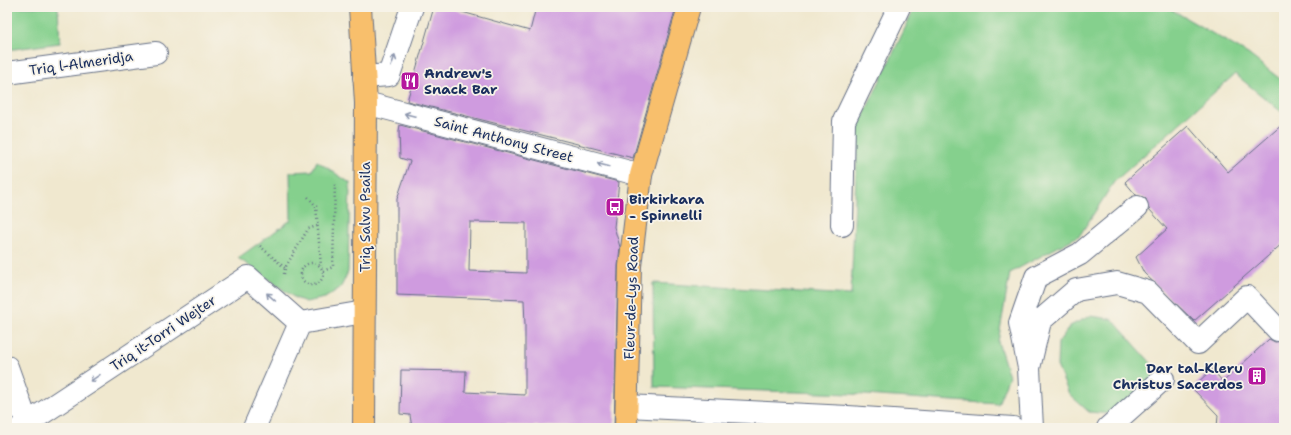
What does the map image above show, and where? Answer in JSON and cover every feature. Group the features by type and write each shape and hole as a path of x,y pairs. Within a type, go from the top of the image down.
{"main road":[{"name":"Triq Salvu Psaila","path":"360,7 366,103 364,428"},
{"name":"Fleur-de-Lys Road","path":"626,428 630,266 641,175 689,7"}],"street":[{"path":"364,77 389,75 412,7"},
{"path":"842,225 844,121 899,7"},
{"name":"Triq l-Almeridja","path":"7,73 156,53"},
{"name":"Saint Anthony Street","path":"366,103 641,175"},
{"path":"1032,428 1029,368 1020,323 1036,278 1080,254 1137,207"},
{"name":"Triq it-Torri Wejter","path":"24,426 248,276 300,323"},
{"path":"1029,368 1040,321 1076,290 1117,284 1148,292 1198,343 1247,297 1278,330"},
{"path":"254,428 300,323 364,312"},
{"path":"7,367 24,426"},
{"path":"1108,428 1163,379"},
{"path":"627,406 830,422 1013,428"}],"path":[{"path":"323,271 333,267 335,182"},
{"path":"308,198 316,206 321,266 323,271 322,280 316,285 305,283 301,277 301,269 306,264 314,263 321,266"},
{"path":"284,275 285,268 308,230 317,226"},
{"path":"260,246 285,268"}],"green space":[{"path":"9,7 58,7 60,43 7,50"},
{"path":"915,7 1167,7 1248,54 1284,82 1284,114 1235,74 1114,182 1080,235 1010,273 998,342 1009,376 998,404 850,394 654,387 653,283 851,295 858,127"},
{"path":"317,161 350,183 348,272 341,287 325,298 306,302 295,298 238,258 291,220 290,172 312,171"},
{"path":"1090,316 1112,319 1159,372 1111,414 1089,412 1069,394 1057,366 1058,343 1070,326"}],"building":[{"path":"434,7 444,7 530,31 536,7 676,7 633,158 407,101"},
{"path":"1284,123 1284,242 1194,321 1144,273 1136,257 1167,229 1149,209 1146,199 1136,195 1125,182 1188,126 1228,172"},
{"path":"400,125 619,182 614,227 620,247 618,266 614,428 488,425 489,428 412,428 410,415 400,414 401,370 466,371 465,392 525,395 525,325 524,300 397,295 397,199 410,161 400,158","holes":["470,222 526,223 526,273 469,271"]},
{"name":"Dar tal-Kleru Christus Sacerdos","path":"1269,339 1275,342 1284,341 1284,428 1217,428 1218,415 1192,388 1212,369 1223,382"}],"place":[{"name":"Andrew's Snack Bar","path":"410,81"},
{"name":"Birkirkara - Spinnelli","path":"615,207"},
{"name":"Dar tal-Kleru Christus Sacerdos","path":"1257,376"}]}
